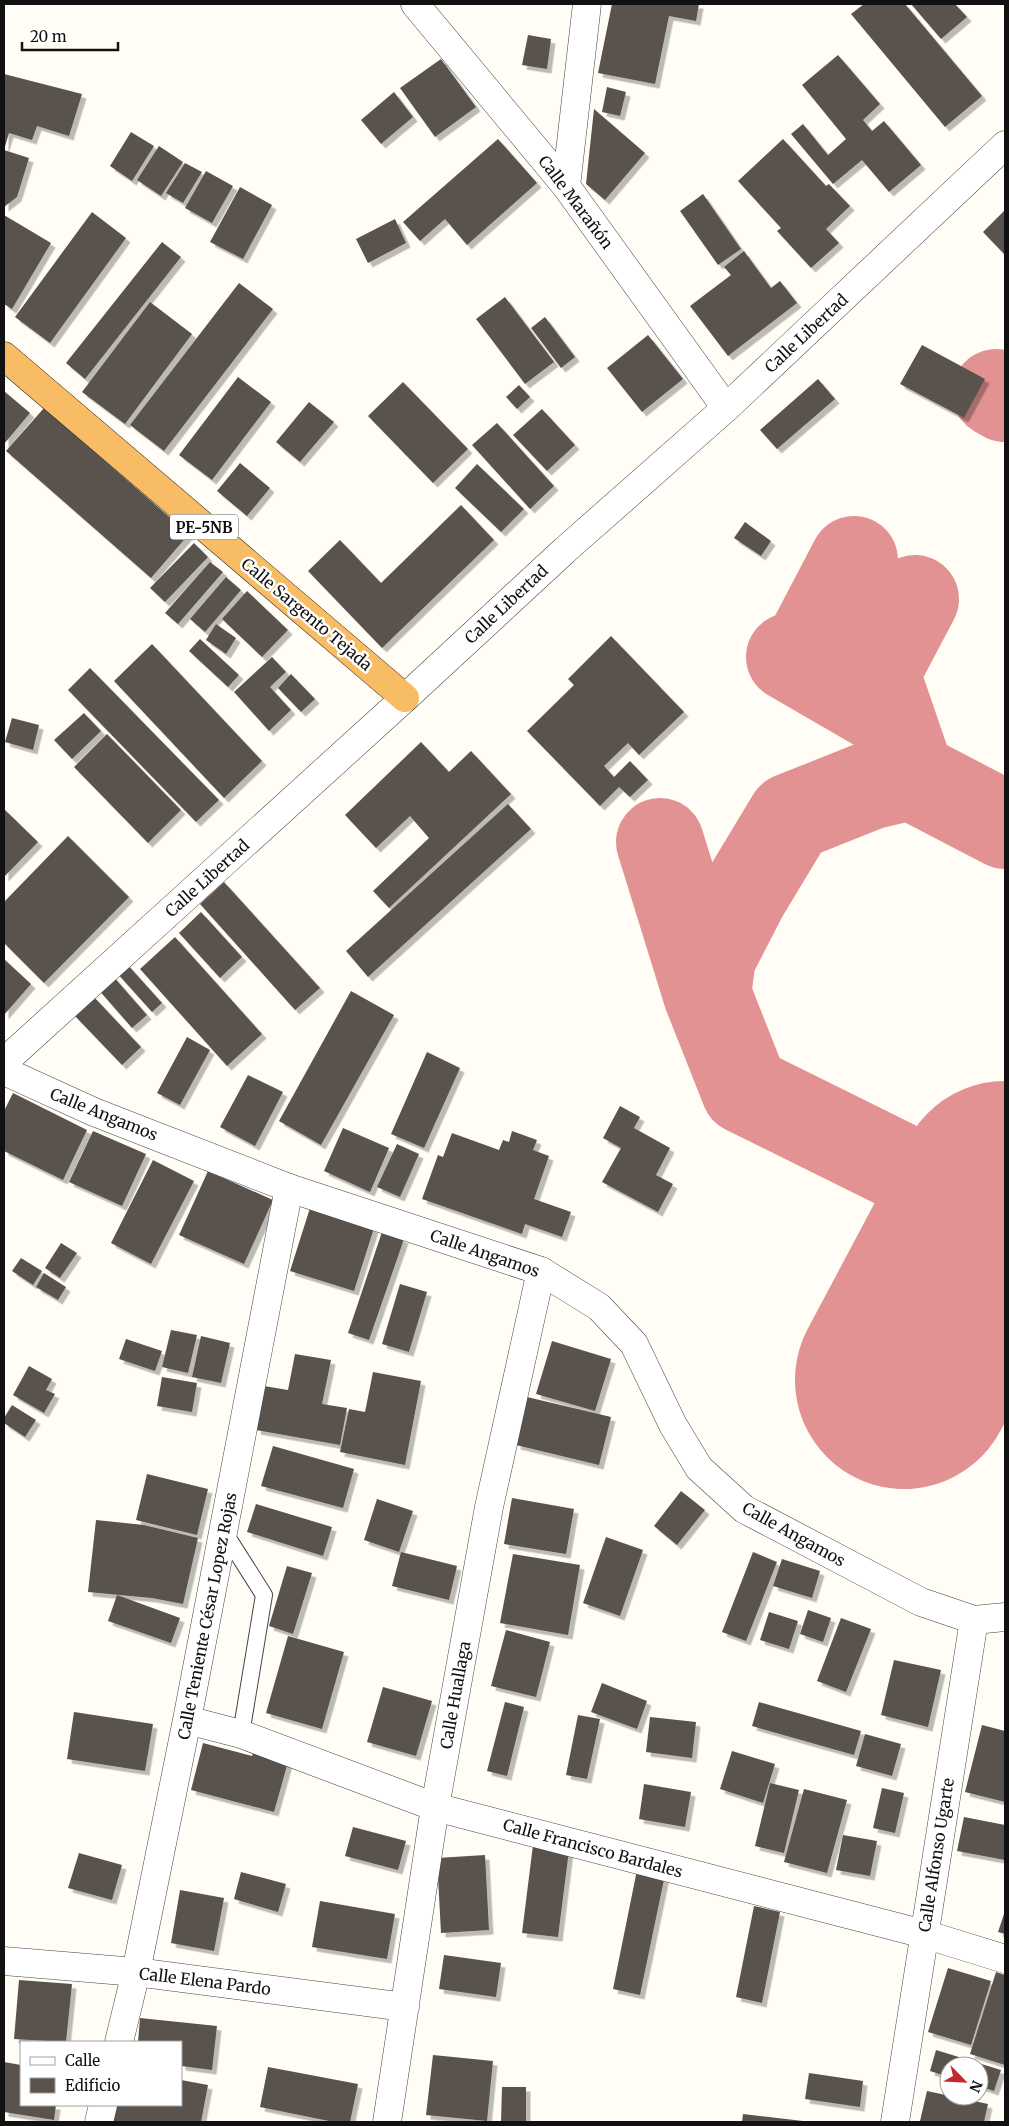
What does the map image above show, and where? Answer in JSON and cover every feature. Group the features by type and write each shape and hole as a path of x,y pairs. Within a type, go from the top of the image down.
{"highway":[{"name":"Calle Sargento Tejada","path":"4,356 405,698"}],"street":[{"name":"Calle Marañón","path":"415,4 566,186 726,408"},
{"path":"566,186 587,4"},
{"name":"Calle Libertad","path":"4,1062 565,550 726,408 1005,145"},
{"name":"Calle Angamos","path":"4,1072 94,1112 289,1188 541,1271 599,1307 634,1344 673,1425 699,1468 744,1509 921,1602 974,1620"},
{"name":"Calle Teniente César Lopez Rojas","path":"119,2041 136,1972 187,1720 289,1188"},
{"name":"Calle Huallaga","path":"387,2122 435,1807 489,1507 541,1271"},
{"path":"974,1620 1005,1617"},
{"name":"Calle Alfonso Ugarte","path":"895,2122 974,1620"},
{"name":"Calle Francisco Bardales","path":"187,1720 241,1734 435,1807 924,1934 1005,1959"},
{"name":"Calle Elena Pardo","path":"4,1962 136,1972 405,2007"},
{"path":"99,2122 103,2106"}],"lane":[{"path":"224,1532 264,1595 241,1734"}],"building":[{"path":"612,4 699,4 696,21 669,16 655,84 598,73"},
{"path":"864,4 905,4 982,96 945,127 851,14"},
{"path":"911,4 955,4 967,17 941,39"},
{"path":"528,35 551,39 547,69 522,65"},
{"path":"838,55 880,104 863,120 872,131 884,121 921,165 889,192 862,160 833,184 791,134 803,124 828,155 846,139 802,85"},
{"path":"441,59 476,107 435,137 400,88"},
{"path":"4,74 82,94 69,136 37,126 32,140 9,133 4,150"},
{"path":"607,87 626,92 620,116 602,112"},
{"path":"394,92 413,117 381,144 361,120"},
{"path":"594,109 645,153 605,200 586,184"},
{"path":"131,132 154,146 132,181 110,166"},
{"path":"498,139 537,183 467,245 445,219 420,241 403,222"},
{"path":"783,139 826,186 829,184 850,206 826,229 839,243 811,268 777,231 781,228 738,181"},
{"path":"159,146 183,162 161,196 137,180"},
{"path":"4,150 29,158 17,197 4,207"},
{"path":"185,163 202,172 183,203 166,193"},
{"path":"206,171 233,186 212,223 185,208"},
{"path":"240,187 272,205 243,259 210,242"},
{"path":"703,194 741,249 718,265 680,211"},
{"path":"1005,210 1005,255 983,232"},
{"path":"92,212 126,238 50,343 15,317"},
{"path":"4,215 51,243 12,309 4,304"},
{"path":"395,219 406,243 368,263 356,239"},
{"path":"162,242 181,257 85,379 66,363"},
{"path":"744,251 771,288 780,281 797,303 728,356 690,306 731,275 724,267"},
{"path":"239,283 273,309 164,451 130,425"},
{"path":"505,297 554,362 525,384 476,319"},
{"path":"150,302 192,334 125,424 82,392"},
{"path":"545,317 575,357 561,368 531,328"},
{"path":"648,335 683,379 642,412 607,368"},
{"path":"922,345 985,379 964,418 900,384"},
{"path":"238,377 271,402 212,480 179,455"},
{"path":"818,379 835,399 777,449 760,430"},
{"path":"403,382 468,449 433,483 368,416"},
{"path":"519,385 530,397 517,409 506,397"},
{"path":"4,391 30,413 4,444"},
{"path":"309,402 334,422 300,462 276,442"},
{"path":"44,408 189,534 151,578 6,451"},
{"path":"542,409 575,445 547,471 513,435"},
{"path":"497,423 554,486 530,509 472,445"},
{"path":"240,463 270,488 247,516 217,491"},
{"path":"477,464 524,509 501,532 455,488"},
{"path":"461,505 494,540 382,648 308,571 340,540 381,583"},
{"path":"745,522 771,541 761,556 734,538"},
{"path":"194,543 208,557 165,602 150,588"},
{"path":"210,562 223,572 178,624 165,613"},
{"path":"226,577 241,590 205,632 190,619"},
{"path":"247,591 288,630 262,657 222,619"},
{"path":"216,624 236,638 226,654 206,640"},
{"path":"611,636 684,712 639,755 628,743 604,766 614,777 630,761 648,780 630,797 619,787 600,806 527,731 574,685 568,679"},
{"path":"200,639 239,675 228,687 189,651"},
{"path":"152,644 262,761 224,798 114,681"},
{"path":"272,657 286,672 270,687 291,710 269,731 234,692"},
{"path":"90,668 219,800 196,822 68,690"},
{"path":"291,674 315,699 301,712 278,688"},
{"path":"84,713 101,731 72,759 54,740"},
{"path":"12,718 39,725 33,750 5,742"},
{"path":"107,734 181,810 148,843 74,767"},
{"path":"421,742 449,772 471,751 511,794 389,908 373,891 429,838 410,816 376,848 345,815"},
{"path":"508,804 531,829 368,977 346,951"},
{"path":"4,809 38,842 4,877"},
{"path":"68,836 129,897 44,983 4,943 4,902"},
{"path":"224,882 320,988 295,1010 200,904"},
{"path":"201,912 242,957 220,978 179,933"},
{"path":"175,937 262,1034 227,1066 140,969"},
{"path":"4,959 31,984 4,1015"},
{"path":"126,963 162,1003 152,1012 116,972"},
{"path":"112,975 147,1015 132,1028 97,988"},
{"path":"351,991 394,1015 321,1145 279,1121"},
{"path":"93,996 141,1047 122,1065 74,1015"},
{"path":"187,1037 210,1050 180,1105 157,1093"},
{"path":"427,1052 460,1068 424,1148 391,1134"},
{"path":"248,1075 283,1092 255,1146 220,1127"},
{"path":"13,1093 87,1130 63,1180 4,1151 4,1111"},
{"path":"620,1106 640,1117 634,1128 670,1148 656,1175 673,1184 658,1212 602,1182 621,1148 603,1138"},
{"path":"343,1128 389,1148 370,1192 324,1171"},
{"path":"93,1131 146,1154 122,1206 69,1182"},
{"path":"512,1131 537,1140 533,1150 549,1156 534,1199 571,1212 562,1237 525,1224 522,1234 422,1199 438,1155 443,1157 452,1133 499,1150 503,1140 509,1142"},
{"path":"397,1144 419,1154 400,1197 377,1187"},
{"path":"153,1160 194,1181 151,1264 111,1243"},
{"path":"208,1171 273,1200 244,1264 179,1235"},
{"path":"310,1208 374,1228 354,1291 290,1271"},
{"path":"382,1232 404,1239 369,1340 348,1333"},
{"path":"61,1243 77,1253 60,1278 45,1268"},
{"path":"21,1258 42,1271 33,1285 12,1271"},
{"path":"44,1273 66,1287 58,1300 36,1287"},
{"path":"400,1284 427,1292 409,1352 382,1344"},
{"path":"171,1330 197,1335 188,1373 162,1367"},
{"path":"201,1336 230,1343 221,1383 192,1377"},
{"path":"126,1339 162,1351 155,1371 119,1359"},
{"path":"552,1341 611,1359 595,1411 536,1394"},
{"path":"295,1354 331,1360 322,1404 347,1408 340,1445 256,1430 264,1386 288,1390"},
{"path":"29,1366 52,1379 46,1390 55,1394 44,1413 13,1395"},
{"path":"373,1372 421,1381 405,1465 340,1452 349,1409 365,1412"},
{"path":"162,1377 197,1383 192,1412 157,1406"},
{"path":"527,1397 611,1417 599,1465 516,1445"},
{"path":"12,1405 36,1420 25,1437 4,1423 4,1418"},
{"path":"273,1446 354,1469 343,1508 261,1486"},
{"path":"147,1474 208,1489 197,1535 136,1520"},
{"path":"681,1491 705,1510 677,1545 654,1526"},
{"path":"512,1498 574,1509 566,1554 504,1544"},
{"path":"377,1499 413,1511 399,1552 364,1540"},
{"path":"256,1504 332,1527 323,1556 247,1532"},
{"path":"96,1520 144,1525 198,1538 183,1604 152,1598 88,1592"},
{"path":"606,1537 643,1550 620,1616 583,1603"},
{"path":"401,1552 457,1566 449,1600 392,1586"},
{"path":"753,1552 777,1562 746,1641 722,1632"},
{"path":"513,1554 580,1565 568,1635 500,1623"},
{"path":"782,1559 820,1571 812,1598 773,1586"},
{"path":"287,1566 312,1573 293,1634 269,1626"},
{"path":"117,1595 180,1618 171,1643 108,1621"},
{"path":"808,1610 831,1618 823,1642 800,1634"},
{"path":"769,1612 798,1621 789,1649 760,1640"},
{"path":"841,1618 871,1629 846,1692 817,1681"},
{"path":"506,1630 550,1642 536,1697 491,1686"},
{"path":"288,1636 344,1652 322,1729 266,1713"},
{"path":"894,1660 941,1670 928,1727 881,1715"},
{"path":"602,1683 647,1701 637,1729 591,1712"},
{"path":"383,1687 432,1701 416,1756 367,1742"},
{"path":"505,1702 524,1707 507,1776 487,1771"},
{"path":"759,1702 861,1731 854,1755 752,1726"},
{"path":"74,1712 153,1724 145,1771 67,1759"},
{"path":"578,1715 600,1719 587,1779 566,1775"},
{"path":"650,1717 696,1722 692,1758 646,1752"},
{"path":"982,1725 1005,1731 1005,1802 965,1792"},
{"path":"865,1734 901,1744 892,1776 856,1766"},
{"path":"203,1743 252,1756 253,1753 288,1762 274,1812 191,1790"},
{"path":"732,1751 775,1764 763,1803 720,1789"},
{"path":"770,1783 799,1790 784,1853 755,1846"},
{"path":"644,1784 691,1792 685,1827 639,1819"},
{"path":"882,1788 904,1793 895,1833 873,1828"},
{"path":"804,1789 847,1800 827,1873 784,1862"},
{"path":"964,1817 1005,1825 1005,1860 957,1851"},
{"path":"353,1827 406,1841 398,1870 345,1856"},
{"path":"843,1835 877,1841 870,1876 836,1870"},
{"path":"533,1845 569,1850 558,1937 522,1933"},
{"path":"79,1853 122,1865 112,1900 68,1888"},
{"path":"485,1855 489,1930 441,1933 437,1858"},
{"path":"638,1865 666,1870 640,1995 613,1989"},
{"path":"241,1872 286,1884 278,1912 234,1899"},
{"path":"180,1890 224,1898 214,1951 171,1943"},
{"path":"320,1901 395,1914 387,1959 312,1947"},
{"path":"754,1906 780,1912 762,2003 736,1997"},
{"path":"1005,1911 1005,1934 998,1932"},
{"path":"444,1955 501,1963 496,1997 439,1989"},
{"path":"948,1968 991,1981 971,2045 928,2032"},
{"path":"996,1972 1005,1975 1005,2065 989,2060 989,2056 970,2054"},
{"path":"19,1980 72,1984 66,2041 14,2039"},
{"path":"140,2018 217,2026 212,2070 182,2066 182,2041 138,2041"},
{"path":"936,2050 956,2056 939,2056 939,2074 930,2071"},
{"path":"433,2055 493,2061 487,2121 426,2115"},
{"path":"4,2062 20,2065 20,2106 56,2106 54,2120 4,2112"},
{"path":"989,2066 1001,2070 994,2091 989,2089"},
{"path":"268,2067 358,2084 350,2122 334,2122 260,2107"},
{"path":"809,2073 863,2081 860,2107 805,2099"},
{"path":"182,2080 208,2085 201,2122 111,2122 114,2106 182,2106"},
{"path":"502,2087 526,2087 526,2122 501,2122"},
{"path":"927,2091 939,2094 939,2106 988,2106 984,2122 920,2121"},
{"path":"743,2114 803,2121 803,2122 742,2122"}],"taxiway":[{"path":"996,393 1005,398"},
{"path":"827,678 811,642 854,560"},
{"path":"890,715 877,671 915,599"},
{"path":"790,657 890,715 911,776 1005,825"},
{"path":"707,994 712,957 744,895 791,817 869,786 911,776"},
{"path":"660,842 707,994 745,1090 957,1195 977,1192 1005,1180"}],"runway":[{"path":"904,1380 1005,1190"}]}
